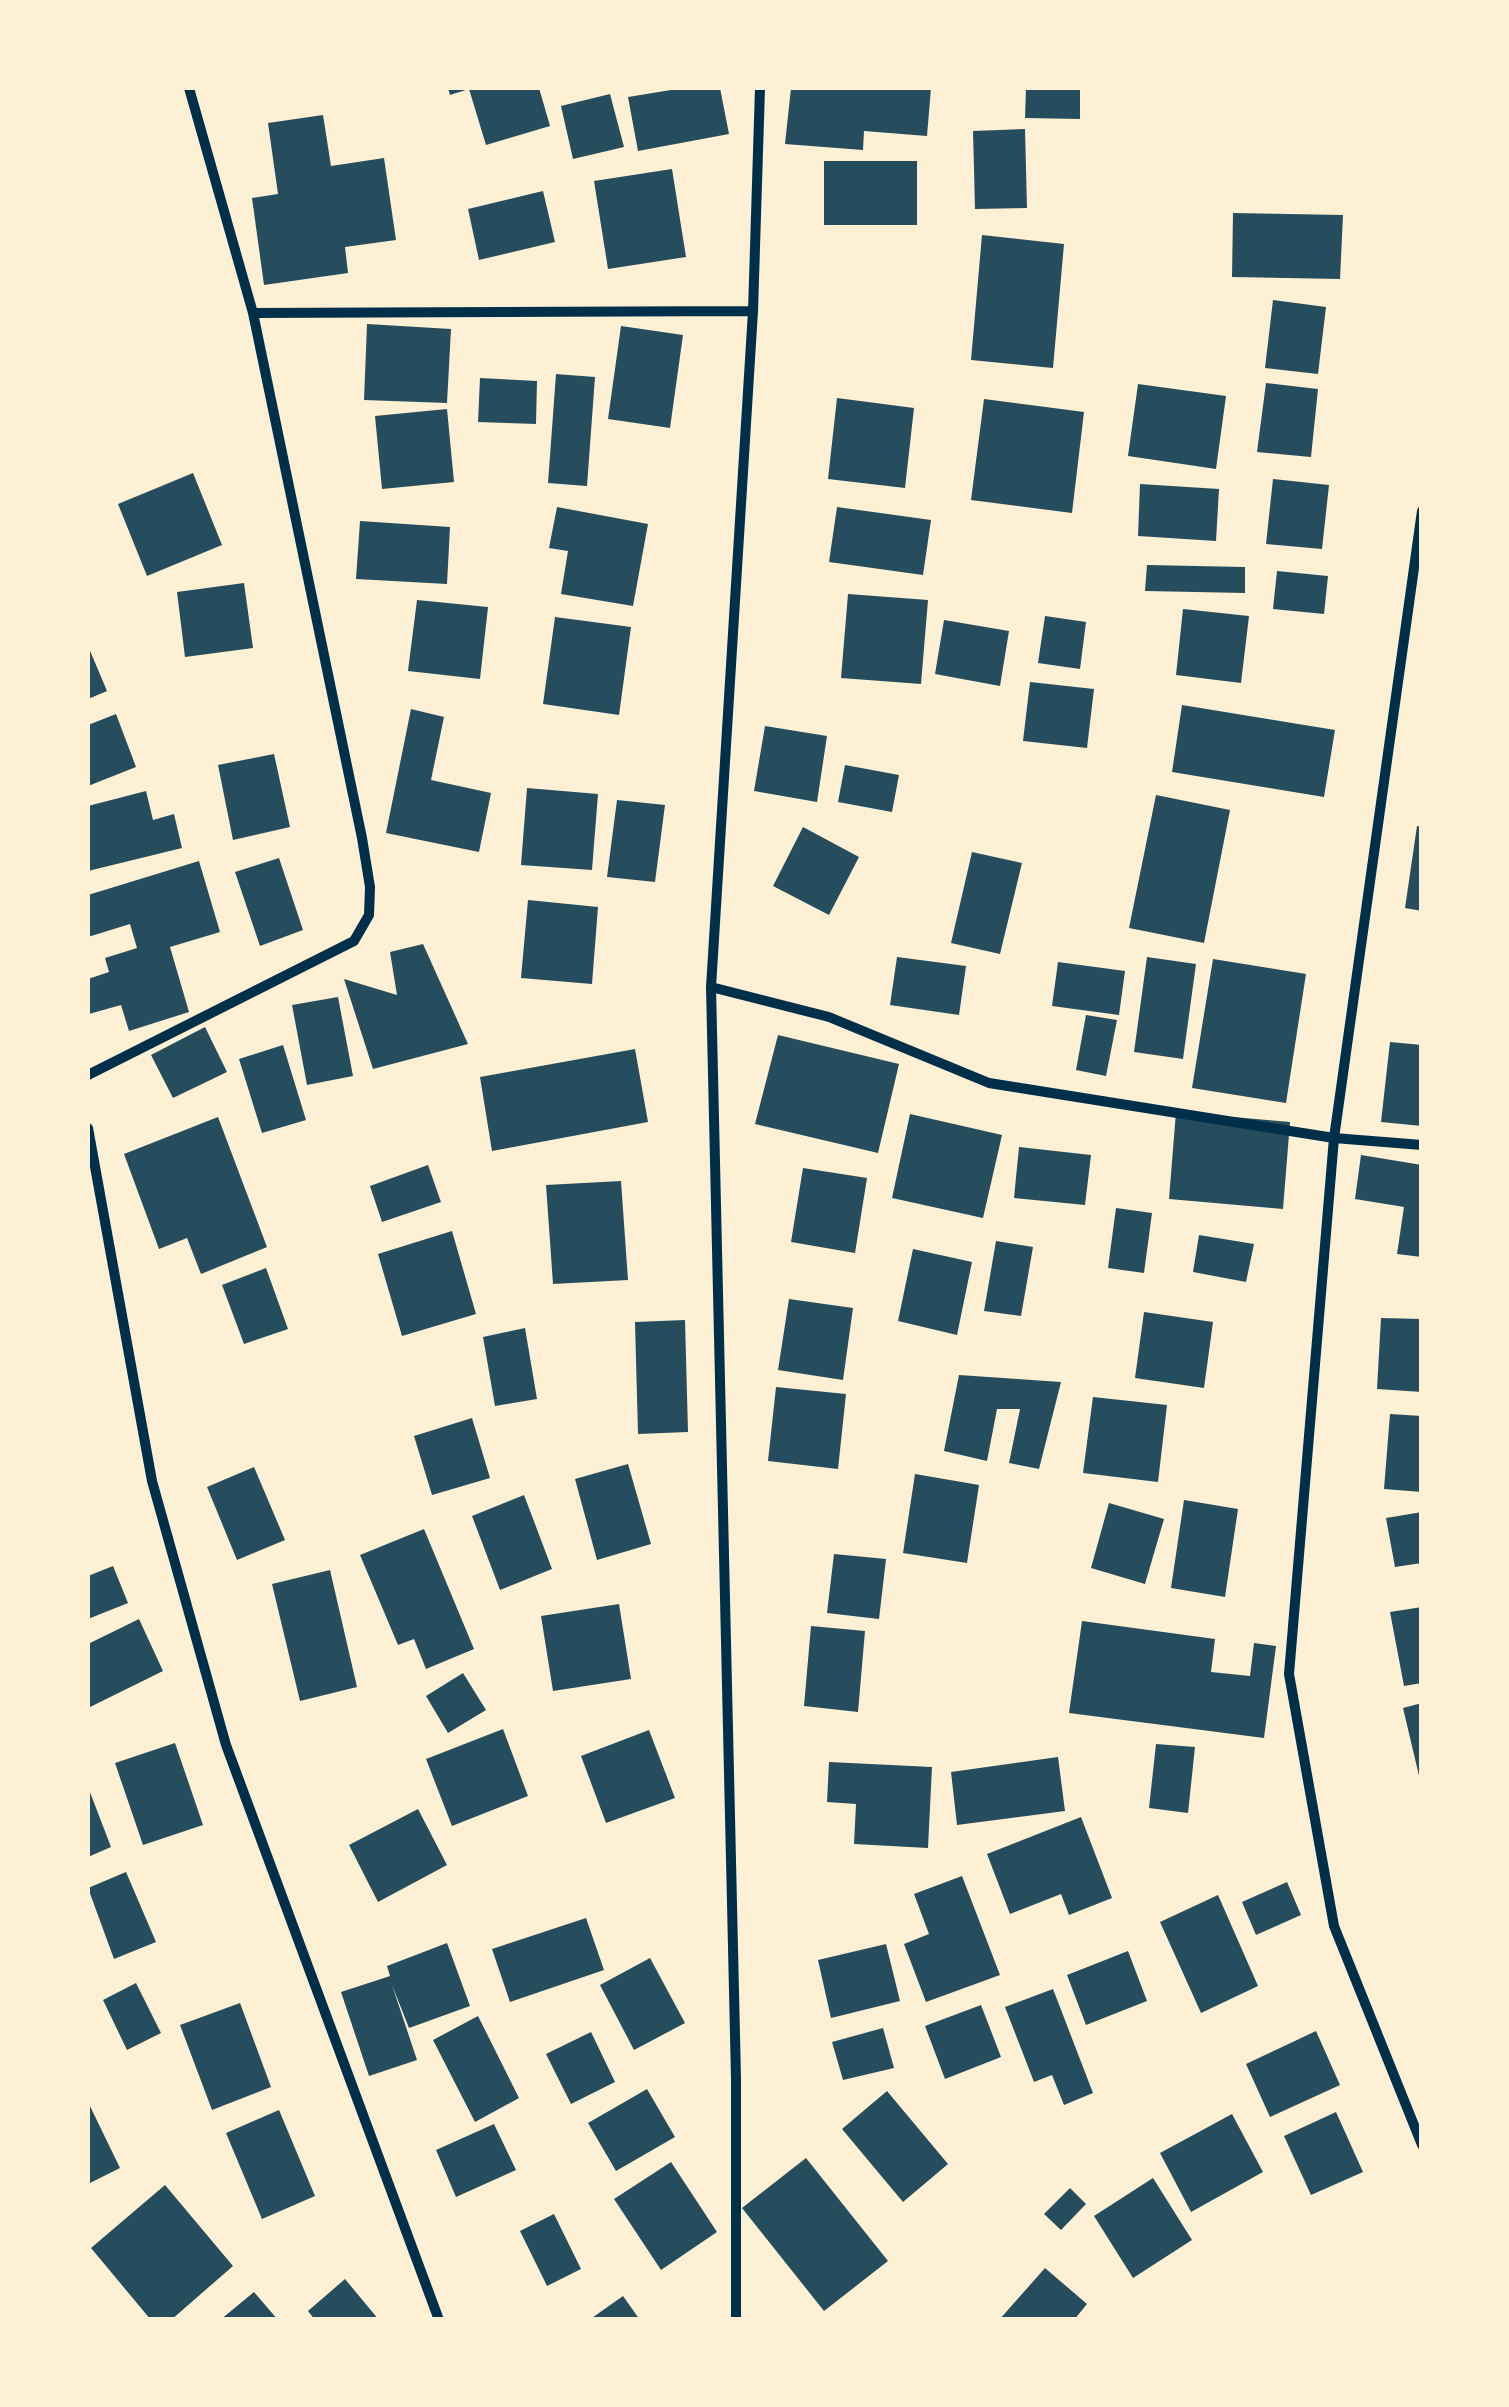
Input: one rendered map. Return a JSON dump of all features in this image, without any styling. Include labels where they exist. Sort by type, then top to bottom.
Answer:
[{"type":"street","points":[[88,1075],[354,942],[369,915],[370,887],[362,838],[253,313],[188,88]]},
{"type":"street","points":[[736,2320],[736,2078],[712,987],[753,311],[760,88]]},
{"type":"street","points":[[253,313],[753,311]]},
{"type":"street","points":[[1422,511],[1334,1138],[1289,1674],[1334,1926],[1422,2144]]},
{"type":"street","points":[[712,987],[829,1017],[989,1083],[1334,1138],[1422,1146]]},
{"type":"street","points":[[88,1128],[152,1481],[226,1745],[439,2320]]},
{"type":"building","points":[[448,88],[539,88],[550,126],[486,145],[469,89],[450,95]]},
{"type":"building","points":[[683,88],[720,88],[729,134],[638,151],[628,97]]},
{"type":"building","points":[[791,88],[931,88],[927,136],[864,131],[863,150],[785,144]]},
{"type":"building","points":[[1026,88],[1080,88],[1080,119],[1025,118]]},
{"type":"building","points":[[610,94],[624,147],[573,159],[561,106]]},
{"type":"building","points":[[323,115],[331,166],[384,158],[396,240],[345,247],[348,273],[264,285],[252,198],[278,194],[268,123]]},
{"type":"building","points":[[1025,129],[1027,208],[975,209],[973,131]]},
{"type":"building","points":[[824,161],[917,161],[917,225],[824,225]]},
{"type":"building","points":[[672,169],[686,257],[608,269],[594,181]]},
{"type":"building","points":[[543,191],[555,242],[479,260],[468,209]]},
{"type":"building","points":[[1233,213],[1343,215],[1340,279],[1232,277]]},
{"type":"building","points":[[982,235],[1064,244],[1053,368],[971,360]]},
{"type":"building","points":[[1273,300],[1326,307],[1318,374],[1265,368]]},
{"type":"building","points":[[367,324],[451,329],[447,403],[364,400]]},
{"type":"building","points":[[621,326],[683,335],[670,428],[608,419]]},
{"type":"building","points":[[556,374],[595,377],[587,486],[548,483]]},
{"type":"building","points":[[480,378],[537,381],[536,424],[478,422]]},
{"type":"building","points":[[1266,383],[1318,389],[1311,457],[1257,452]]},
{"type":"building","points":[[1138,384],[1226,396],[1216,469],[1128,456]]},
{"type":"building","points":[[837,398],[914,408],[905,488],[828,479]]},
{"type":"building","points":[[984,399],[1084,412],[1072,513],[971,500]]},
{"type":"building","points":[[447,409],[454,482],[382,489],[375,416]]},
{"type":"building","points":[[193,473],[222,545],[147,576],[118,504]]},
{"type":"building","points":[[1273,479],[1329,485],[1322,549],[1266,544]]},
{"type":"building","points":[[1140,484],[1219,489],[1216,541],[1138,536]]},
{"type":"building","points":[[557,507],[648,524],[633,606],[561,594],[568,551],[549,548]]},
{"type":"building","points":[[837,507],[931,520],[923,575],[829,562]]},
{"type":"building","points":[[360,521],[450,527],[447,584],[356,579]]},
{"type":"building","points":[[1147,565],[1245,567],[1245,593],[1145,591]]},
{"type":"building","points":[[1277,571],[1328,576],[1324,614],[1273,609]]},
{"type":"building","points":[[244,583],[253,648],[185,657],[177,592]]},
{"type":"building","points":[[848,594],[928,600],[921,684],[841,678]]},
{"type":"building","points":[[417,600],[488,607],[480,679],[408,671]]},
{"type":"building","points":[[1183,609],[1249,616],[1241,683],[1176,675]]},
{"type":"building","points":[[1045,616],[1086,622],[1080,669],[1038,663]]},
{"type":"building","points":[[555,617],[631,627],[619,715],[543,704]]},
{"type":"building","points":[[944,620],[1009,631],[1000,686],[935,674]]},
{"type":"building","points":[[88,646],[107,691],[88,699]]},
{"type":"building","points":[[1030,682],[1094,689],[1087,748],[1023,741]]},
{"type":"building","points":[[1182,705],[1335,730],[1324,797],[1172,772]]},
{"type":"building","points":[[411,709],[444,717],[431,780],[491,793],[479,852],[386,833]]},
{"type":"building","points":[[116,714],[136,767],[88,786],[88,725]]},
{"type":"building","points":[[765,726],[827,736],[817,802],[754,791]]},
{"type":"building","points":[[274,754],[290,827],[233,840],[218,765]]},
{"type":"building","points":[[845,765],[899,775],[892,812],[838,802]]},
{"type":"building","points":[[527,788],[598,794],[592,870],[521,865]]},
{"type":"building","points":[[146,791],[153,820],[174,814],[182,848],[88,871],[88,806]]},
{"type":"building","points":[[1156,795],[1230,810],[1204,943],[1129,928]]},
{"type":"building","points":[[617,800],[665,805],[655,882],[607,877]]},
{"type":"building","points":[[1417,826],[1422,827],[1422,911],[1405,908]]},
{"type":"building","points":[[803,827],[859,857],[829,915],[773,886]]},
{"type":"building","points":[[972,852],[1022,863],[1000,954],[951,943]]},
{"type":"building","points":[[279,858],[303,930],[260,946],[235,872]]},
{"type":"building","points":[[199,861],[220,932],[170,947],[189,1012],[129,1031],[121,1005],[89,1014],[88,979],[109,972],[105,958],[137,948],[130,924],[88,937],[88,895]]},
{"type":"building","points":[[528,900],[598,907],[592,984],[521,978]]},
{"type":"building","points":[[423,944],[468,1044],[373,1069],[344,979],[397,995],[390,952]]},
{"type":"building","points":[[897,957],[966,966],[959,1015],[890,1005]]},
{"type":"building","points":[[1147,957],[1196,964],[1183,1059],[1134,1052]]},
{"type":"building","points":[[1213,959],[1306,974],[1286,1103],[1192,1088]]},
{"type":"building","points":[[1058,962],[1125,971],[1119,1015],[1052,1006]]},
{"type":"building","points":[[338,997],[353,1076],[307,1085],[292,1005]]},
{"type":"building","points":[[1086,1015],[1117,1020],[1106,1076],[1076,1070]]},
{"type":"building","points":[[205,1027],[227,1072],[173,1098],[151,1055]]},
{"type":"building","points":[[778,1035],[899,1064],[878,1153],[755,1124]]},
{"type":"building","points":[[1390,1042],[1422,1045],[1422,1126],[1381,1122]]},
{"type":"building","points":[[283,1045],[306,1120],[262,1133],[239,1059]]},
{"type":"building","points":[[635,1049],[648,1122],[492,1151],[480,1077]]},
{"type":"building","points":[[1176,1112],[1290,1122],[1283,1209],[1169,1199]]},
{"type":"building","points":[[910,1114],[1002,1135],[983,1218],[892,1198]]},
{"type":"building","points":[[218,1117],[267,1247],[201,1274],[187,1238],[159,1249],[124,1154]]},
{"type":"building","points":[[1019,1147],[1091,1155],[1085,1205],[1014,1198]]},
{"type":"building","points":[[1361,1155],[1422,1165],[1422,1257],[1397,1254],[1404,1207],[1355,1199]]},
{"type":"building","points":[[428,1165],[441,1202],[382,1222],[370,1186]]},
{"type":"building","points":[[803,1168],[867,1178],[855,1253],[791,1242]]},
{"type":"building","points":[[621,1181],[628,1280],[553,1284],[546,1185]]},
{"type":"building","points":[[1116,1208],[1152,1213],[1144,1273],[1108,1268]]},
{"type":"building","points":[[452,1231],[476,1314],[402,1336],[378,1254]]},
{"type":"building","points":[[1199,1235],[1254,1244],[1246,1282],[1193,1272]]},
{"type":"building","points":[[996,1241],[1033,1247],[1021,1316],[984,1311]]},
{"type":"building","points":[[913,1249],[972,1262],[957,1335],[898,1321]]},
{"type":"building","points":[[266,1268],[288,1329],[244,1344],[222,1285]]},
{"type":"building","points":[[789,1299],[853,1308],[843,1380],[778,1370]]},
{"type":"building","points":[[1144,1312],[1213,1322],[1204,1388],[1135,1378]]},
{"type":"building","points":[[1381,1318],[1422,1319],[1422,1392],[1377,1389]]},
{"type":"building","points":[[685,1320],[688,1432],[638,1434],[635,1322]]},
{"type":"building","points":[[525,1328],[537,1399],[495,1406],[483,1337]]},
{"type":"building","points":[[959,1375],[1061,1382],[1039,1469],[1009,1463],[1020,1409],[997,1409],[987,1461],[944,1451]]},
{"type":"building","points":[[776,1387],[846,1394],[838,1469],[768,1461]]},
{"type":"building","points":[[1093,1397],[1167,1405],[1158,1482],[1083,1473]]},
{"type":"building","points":[[1390,1414],[1422,1416],[1422,1492],[1384,1489]]},
{"type":"building","points":[[472,1418],[490,1478],[432,1495],[414,1436]]},
{"type":"building","points":[[628,1464],[651,1544],[597,1560],[575,1479]]},
{"type":"building","points":[[254,1467],[285,1540],[237,1560],[207,1487]]},
{"type":"building","points":[[915,1474],[979,1485],[967,1563],[903,1553]]},
{"type":"building","points":[[524,1495],[552,1569],[500,1590],[472,1516]]},
{"type":"building","points":[[1184,1500],[1238,1509],[1225,1597],[1171,1588]]},
{"type":"building","points":[[1109,1503],[1164,1519],[1145,1584],[1091,1568]]},
{"type":"building","points":[[1422,1512],[1422,1563],[1395,1567],[1386,1518]]},
{"type":"building","points":[[424,1529],[474,1649],[426,1669],[414,1639],[398,1645],[360,1555]]},
{"type":"building","points":[[834,1554],[886,1559],[879,1619],[827,1613]]},
{"type":"building","points":[[113,1566],[128,1603],[88,1619],[88,1576]]},
{"type":"building","points":[[330,1570],[357,1687],[300,1701],[272,1584]]},
{"type":"building","points":[[619,1604],[631,1679],[553,1691],[541,1616]]},
{"type":"building","points":[[1422,1607],[1422,1683],[1404,1686],[1390,1612]]},
{"type":"building","points":[[139,1619],[163,1671],[88,1708],[88,1644]]},
{"type":"building","points":[[1082,1621],[1215,1639],[1211,1672],[1250,1676],[1254,1643],[1276,1646],[1264,1738],[1069,1713]]},
{"type":"building","points":[[811,1626],[865,1631],[858,1712],[804,1706]]},
{"type":"building","points":[[463,1673],[486,1710],[448,1733],[426,1696]]},
{"type":"building","points":[[1422,1703],[1422,1779],[1420,1780],[1403,1708]]},
{"type":"building","points":[[503,1729],[528,1796],[452,1826],[426,1759]]},
{"type":"building","points":[[649,1730],[675,1798],[606,1823],[581,1756]]},
{"type":"building","points":[[175,1743],[203,1825],[143,1845],[115,1763]]},
{"type":"building","points":[[1156,1744],[1195,1747],[1188,1813],[1149,1808]]},
{"type":"building","points":[[1058,1757],[1065,1811],[957,1825],[951,1772]]},
{"type":"building","points":[[829,1762],[932,1767],[928,1848],[854,1844],[856,1804],[827,1802]]},
{"type":"building","points":[[88,1787],[111,1847],[88,1857]]},
{"type":"building","points":[[418,1809],[447,1865],[378,1902],[349,1845]]},
{"type":"building","points":[[1081,1817],[1112,1898],[1069,1915],[1061,1894],[1010,1914],[987,1854]]},
{"type":"building","points":[[126,1872],[156,1942],[114,1959],[88,1888]]},
{"type":"building","points":[[962,1876],[1000,1975],[926,2002],[904,1944],[929,1934],[914,1894]]},
{"type":"building","points":[[1287,1882],[1301,1915],[1256,1935],[1242,1902]]},
{"type":"building","points":[[1218,1895],[1258,1986],[1201,2013],[1160,1922]]},
{"type":"building","points":[[586,1918],[604,1970],[510,2002],[492,1949]]},
{"type":"building","points":[[447,1943],[470,2006],[409,2028],[392,1985],[417,2060],[369,2076],[341,1992],[390,1976],[387,1966]]},
{"type":"building","points":[[886,1944],[900,2001],[831,2018],[818,1960]]},
{"type":"building","points":[[1128,1951],[1147,2001],[1086,2025],[1067,1975]]},
{"type":"building","points":[[650,1958],[685,2023],[634,2050],[600,1985]]},
{"type":"building","points":[[136,1983],[161,2033],[127,2050],[103,2000]]},
{"type":"building","points":[[1053,1989],[1093,2093],[1064,2105],[1052,2075],[1034,2082],[1005,2007]]},
{"type":"building","points":[[240,2003],[271,2087],[212,2110],[180,2025]]},
{"type":"building","points":[[981,2005],[1001,2057],[945,2079],[925,2026]]},
{"type":"building","points":[[478,2016],[519,2098],[475,2122],[433,2040]]},
{"type":"building","points":[[883,2028],[894,2068],[843,2080],[832,2042]]},
{"type":"building","points":[[1316,2031],[1340,2085],[1270,2117],[1246,2064]]},
{"type":"building","points":[[591,2032],[615,2082],[571,2104],[546,2054]]},
{"type":"building","points":[[647,2089],[675,2137],[616,2171],[588,2123]]},
{"type":"building","points":[[887,2091],[948,2164],[903,2202],[842,2129]]},
{"type":"building","points":[[88,2102],[120,2168],[88,2184]]},
{"type":"building","points":[[279,2110],[315,2196],[262,2219],[226,2133]]},
{"type":"building","points":[[1336,2112],[1363,2172],[1311,2195],[1284,2136]]},
{"type":"building","points":[[1232,2114],[1263,2172],[1191,2212],[1160,2153]]},
{"type":"building","points":[[494,2124],[516,2170],[456,2197],[436,2150]]},
{"type":"building","points":[[806,2158],[888,2261],[824,2311],[742,2208]]},
{"type":"building","points":[[671,2162],[717,2232],[661,2270],[614,2199]]},
{"type":"building","points":[[1153,2178],[1192,2240],[1133,2278],[1094,2216]]},
{"type":"building","points":[[165,2185],[233,2266],[171,2320],[151,2320],[91,2248]]},
{"type":"building","points":[[1070,2188],[1086,2204],[1061,2230],[1044,2214]]},
{"type":"building","points":[[554,2214],[581,2269],[547,2286],[520,2231]]},
{"type":"building","points":[[1045,2268],[1087,2304],[1074,2320],[999,2320]]},
{"type":"building","points":[[345,2279],[379,2320],[315,2320],[308,2311]]},
{"type":"building","points":[[254,2292],[278,2320],[220,2320]]},
{"type":"building","points":[[623,2296],[640,2320],[589,2320]]}]
